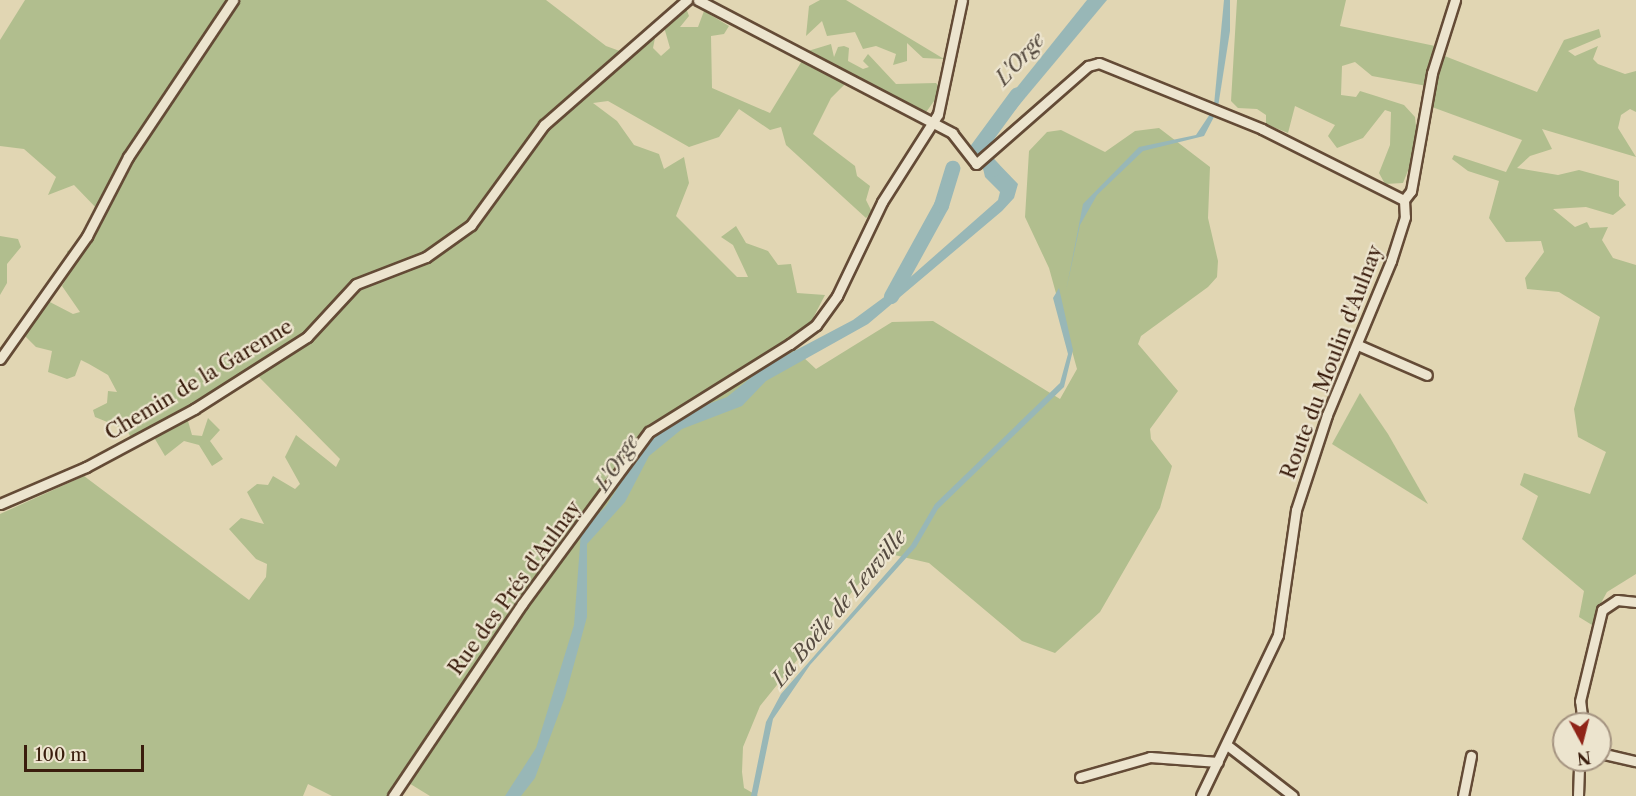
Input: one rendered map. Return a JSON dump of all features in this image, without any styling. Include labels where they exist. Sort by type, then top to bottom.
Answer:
[{"type":"street","points":[[0,358],[87,236],[128,157],[233,0]]},
{"type":"street","name":"Chemin de la Garenne","points":[[0,504],[86,467],[194,409],[307,337],[356,284],[426,257],[471,225],[544,124],[687,0]]},
{"type":"street","points":[[698,0],[959,138],[977,162],[991,154],[1088,66],[1099,63],[1210,106],[1404,200]]},
{"type":"street","points":[[933,124],[962,0]]},
{"type":"street","name":"Route du Moulin d'Aulnay","points":[[1202,796],[1278,635],[1296,510],[1327,415],[1358,345],[1402,228],[1404,200],[1411,191],[1432,73],[1455,0]]},
{"type":"street","name":"Rue des Prés d'Aulnay","points":[[393,796],[522,604],[649,432],[816,325],[837,296],[893,184],[933,124]]},
{"type":"street","points":[[1358,345],[1427,375]]},
{"type":"street","points":[[1581,712],[1580,701],[1602,610],[1617,600],[1636,603]]},
{"type":"street","points":[[1227,745],[1293,796]]},
{"type":"street","points":[[1463,796],[1471,756]]},
{"type":"street","points":[[1612,756],[1636,761]]},
{"type":"street","points":[[1080,777],[1150,757],[1218,762]]},
{"type":"street","points":[[1578,796],[1579,772]]},
{"type":"green space","points":[[25,0],[546,0],[606,46],[628,54],[656,33],[653,48],[661,56],[670,48],[664,27],[686,8],[689,16],[680,27],[698,27],[704,11],[729,26],[724,34],[711,36],[712,88],[770,113],[808,51],[831,44],[834,57],[838,47],[844,46],[849,48],[848,61],[863,69],[869,67],[863,61],[868,54],[896,84],[936,83],[942,90],[924,115],[846,83],[831,98],[813,134],[855,166],[857,176],[870,186],[866,200],[872,212],[866,218],[786,145],[781,127],[770,130],[739,109],[719,137],[689,147],[608,101],[593,103],[617,121],[634,145],[659,154],[664,169],[684,157],[689,183],[676,216],[737,277],[748,277],[733,245],[721,237],[736,226],[746,243],[768,251],[778,265],[791,264],[797,293],[825,295],[810,324],[789,344],[816,369],[892,322],[933,321],[1060,399],[1077,369],[1049,268],[1025,217],[1029,151],[1047,132],[1061,130],[1105,152],[1135,131],[1159,128],[1210,167],[1208,218],[1218,261],[1217,277],[1208,287],[1141,336],[1138,344],[1178,391],[1150,429],[1151,439],[1172,466],[1160,508],[1100,612],[1055,653],[1022,641],[929,563],[890,554],[877,561],[760,706],[743,747],[742,772],[744,788],[758,796],[430,796],[399,777],[390,796],[332,796],[308,784],[303,796],[0,796],[0,514],[84,476],[249,600],[266,577],[267,564],[256,559],[229,529],[241,518],[264,524],[247,492],[257,484],[268,485],[273,476],[295,489],[300,484],[285,457],[296,435],[336,467],[340,459],[259,377],[230,383],[188,421],[192,435],[202,436],[208,418],[220,430],[210,441],[223,459],[212,466],[199,445],[184,441],[165,456],[152,434],[133,442],[127,430],[95,417],[93,410],[107,403],[108,391],[117,392],[108,375],[89,364],[81,360],[75,376],[67,379],[48,372],[52,351],[36,347],[22,333],[46,300],[73,314],[80,312],[62,286],[72,269],[67,251],[79,247],[102,214],[74,185],[48,195],[56,177],[24,149],[0,146],[0,40]]},
{"type":"green space","points":[[820,0],[846,0],[944,59],[923,58],[907,43],[907,61],[893,65],[896,54],[876,46],[863,49],[855,32],[827,36],[822,21],[806,36],[809,6]]},
{"type":"green space","points":[[1237,0],[1346,0],[1340,26],[1435,46],[1427,86],[1372,76],[1355,62],[1342,66],[1341,95],[1356,97],[1360,91],[1404,105],[1415,117],[1418,146],[1403,183],[1385,184],[1379,173],[1390,145],[1391,112],[1385,110],[1363,138],[1337,148],[1328,136],[1335,125],[1295,106],[1288,133],[1266,124],[1266,115],[1257,109],[1238,108],[1231,101]]},
{"type":"green space","points":[[1599,29],[1601,37],[1568,51],[1575,56],[1598,46],[1593,59],[1598,64],[1625,74],[1636,71],[1636,112],[1630,109],[1621,115],[1618,128],[1636,157],[1542,129],[1552,149],[1530,156],[1517,168],[1558,175],[1579,170],[1619,181],[1619,196],[1626,205],[1613,215],[1586,207],[1553,209],[1575,227],[1587,222],[1590,228],[1608,227],[1602,240],[1613,258],[1636,265],[1636,574],[1607,592],[1601,603],[1605,613],[1592,625],[1579,617],[1584,591],[1522,539],[1538,496],[1520,485],[1524,473],[1590,494],[1606,452],[1578,437],[1574,409],[1600,317],[1559,292],[1527,289],[1525,278],[1544,252],[1541,241],[1506,242],[1489,218],[1499,181],[1468,171],[1452,159],[1454,155],[1506,172],[1522,140],[1432,107],[1442,55],[1537,92],[1564,40]]},
{"type":"green space","points":[[0,236],[18,239],[21,247],[7,264],[7,283],[0,295]]},
{"type":"green space","points":[[1360,393],[1388,434],[1428,504],[1332,444]]},
{"type":"water","points":[[1087,0],[1107,0],[1010,116],[1002,106]]},
{"type":"water","points":[[1224,0],[1230,0],[1230,31],[1218,107],[1214,105]]},
{"type":"water","points":[[1212,111],[1216,113],[1204,136],[1143,151],[1097,195],[1080,225],[1066,291],[1083,204],[1139,147],[1196,135]]},
{"type":"water","points":[[991,156],[1018,184],[1014,198],[1002,211],[868,324],[766,381],[742,406],[682,429],[649,456],[625,502],[587,544],[587,617],[565,697],[535,778],[521,796],[505,796],[536,748],[574,625],[581,532],[606,506],[651,436],[679,415],[727,397],[764,367],[853,320],[906,281],[998,200],[1000,192],[985,177],[982,164]]},
{"type":"water","points":[[1059,288],[1073,350],[1064,387],[938,509],[916,547],[810,665],[773,719],[757,796],[751,796],[766,722],[781,694],[911,545],[935,504],[1060,383],[1068,354],[1053,298]]},
{"type":"waterway","name":"L'Orge","points":[[993,169],[976,150],[1017,94]]},
{"type":"waterway","name":"L'Orge","points":[[891,296],[941,205],[952,168]]},
{"type":"water label","name":"La Boële de Leuville","points":[[839,608]]}]
